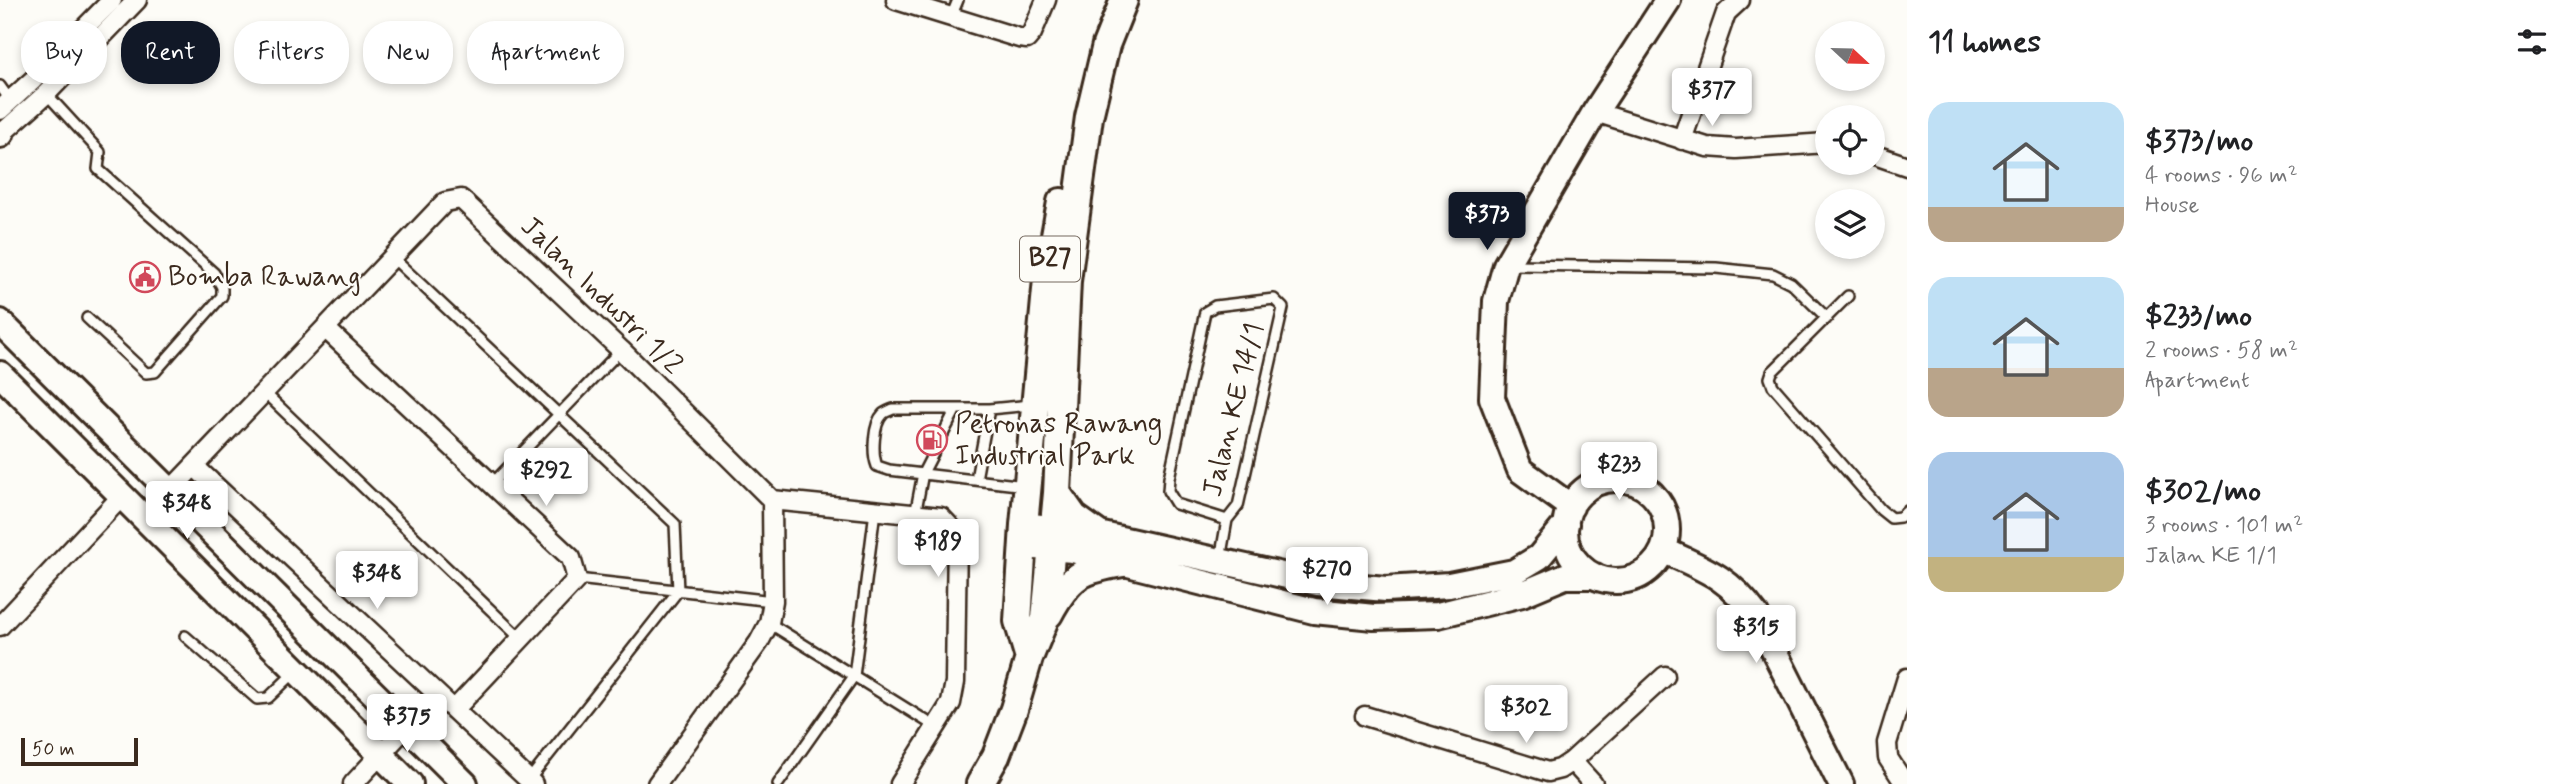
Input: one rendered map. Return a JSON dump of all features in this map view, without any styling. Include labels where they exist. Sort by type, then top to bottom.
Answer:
[{"type":"main road","name":"B27","points":[[1029,658],[1018,621],[1027,486],[1049,265],[1077,116],[1094,44],[1110,0]]},
{"type":"main road","name":"B27","points":[[980,784],[996,756],[1045,619],[1057,493],[1067,281],[1089,117],[1106,45],[1124,0]]},
{"type":"main road","points":[[1057,493],[1074,517],[1098,534]]},
{"type":"main road","points":[[1045,619],[1063,589],[1078,576],[1094,568],[1123,563]]},
{"type":"street","points":[[91,21],[112,0]]},
{"type":"street","points":[[0,135],[46,93],[137,0]]},
{"type":"street","points":[[897,0],[1027,39],[1046,0]]},
{"type":"street","points":[[1568,516],[1520,470],[1492,398],[1496,301],[1506,265],[1595,112],[1668,0]]},
{"type":"street","points":[[1682,140],[1726,13],[1740,0]]},
{"type":"street","points":[[3,99],[27,84]]},
{"type":"street","points":[[1595,112],[1707,146],[1735,149],[1815,144]]},
{"type":"street","points":[[1885,158],[1907,166]]},
{"type":"street","name":"Jalan Industri 1/2","points":[[169,492],[445,202],[461,199],[621,350],[772,500]]},
{"type":"street","points":[[0,322],[465,784]]},
{"type":"street","points":[[325,328],[572,558],[577,579],[454,710]]},
{"type":"street","points":[[0,374],[410,784]]},
{"type":"street","points":[[194,466],[531,782]]},
{"type":"street","points":[[1024,535],[1054,538],[1098,534],[1318,583],[1386,589],[1449,585],[1514,572],[1539,557],[1581,493],[1595,483],[1612,479],[1629,480],[1645,487],[1657,499],[1665,515],[1667,532],[1663,550],[1655,563],[1642,574],[1619,580],[1595,576],[1565,576],[1522,594],[1438,615],[1374,617],[1314,611],[1073,550],[1054,538]]},
{"type":"street","points":[[0,626],[122,496]]},
{"type":"street","points":[[657,784],[759,642],[769,623],[773,601],[772,500],[941,517],[957,534],[955,682],[951,703],[900,784]]},
{"type":"street","points":[[1568,516],[1566,540],[1572,555],[1582,568],[1595,576]]},
{"type":"street","points":[[1663,550],[1719,576],[1740,594],[1756,615],[1841,784]]},
{"type":"street","points":[[1365,716],[1548,772],[1560,769],[1572,761],[1665,676]]},
{"type":"street","points":[[1905,784],[1888,758],[1887,743],[1907,678]]},
{"type":"street","points":[[353,784],[406,727]]},
{"type":"street","points":[[1572,761],[1593,784]]},
{"type":"lane","points":[[951,17],[957,0]]},
{"type":"lane","points":[[37,84],[100,152],[98,169],[214,273],[222,287],[222,296],[155,372],[146,373],[87,318]]},
{"type":"lane","points":[[392,257],[675,524],[677,591],[531,782]]},
{"type":"lane","points":[[1506,265],[1716,268],[1773,274],[1791,283],[1827,318]]},
{"type":"lane","points":[[1848,296],[1772,372],[1770,378],[1773,386],[1881,510],[1891,518],[1900,517],[1907,511]]},
{"type":"lane","name":"Jalan KE 14/1","points":[[1219,561],[1227,520],[1237,506],[1283,308],[1274,299],[1215,306],[1205,312],[1169,478],[1168,491],[1176,504],[1227,520]]},
{"type":"lane","points":[[492,484],[621,350]]},
{"type":"lane","points":[[264,392],[521,639]]},
{"type":"lane","points":[[1027,486],[889,470],[877,466],[874,458],[878,422],[883,413],[893,409],[989,409],[1036,405]]},
{"type":"lane","points":[[915,514],[923,473],[956,409]]},
{"type":"lane","points":[[976,479],[989,409]]},
{"type":"lane","points":[[778,784],[854,676],[875,511]]},
{"type":"lane","points":[[577,579],[773,601]]},
{"type":"lane","points":[[769,623],[936,727]]},
{"type":"lane","points":[[185,636],[257,699],[268,698],[296,671]]},
{"type":"place","name":"Bomba Rawang","points":[[145,277]]},
{"type":"place","name":"Petronas Rawang Industrial Park","points":[[932,440]]}]
